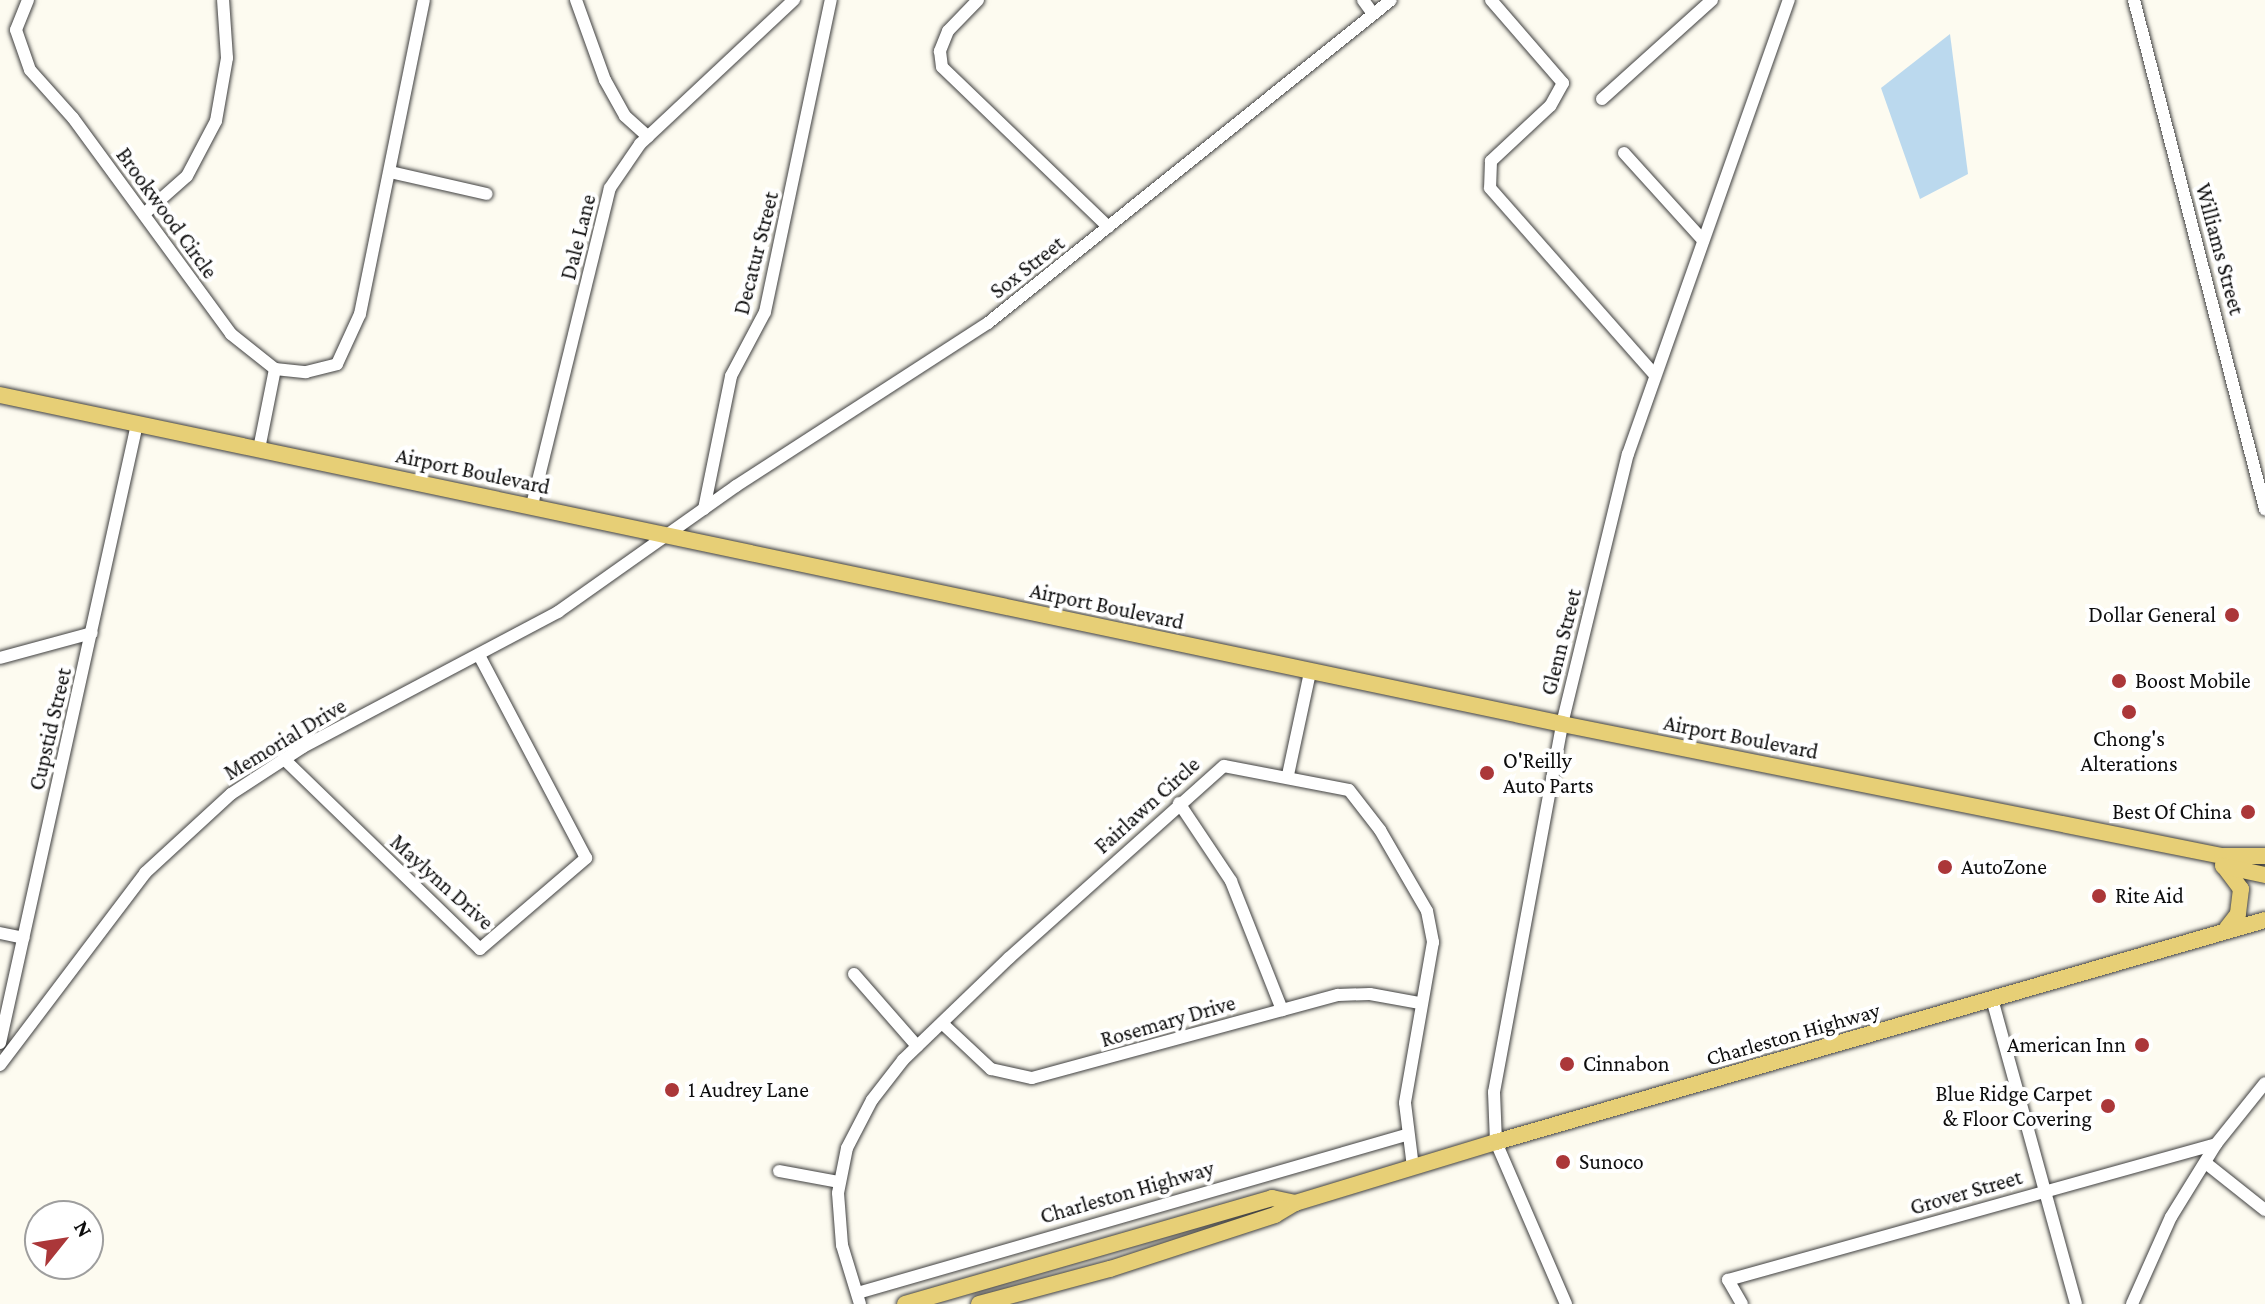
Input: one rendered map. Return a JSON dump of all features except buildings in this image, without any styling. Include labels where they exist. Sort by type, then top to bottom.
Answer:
[{"type":"main road","name":"Airport Boulevard","points":[[0,395],[1562,724],[2205,853],[2265,856]]},
{"type":"main road","name":"Airport Boulevard","points":[[2205,853],[2223,865],[2265,875]]},
{"type":"main road","points":[[2223,865],[2241,889],[2238,914],[2227,928]]},
{"type":"main road","name":"Charleston Highway","points":[[979,1304],[1110,1269],[1275,1215],[1295,1203],[1413,1167],[1992,999],[2262,916]]},
{"type":"main road","name":"Charleston Highway","points":[[905,1304],[1272,1198],[1295,1203]]},
{"type":"street","name":"Brookwood Circle","points":[[28,0],[16,19],[24,60],[144,214],[224,326],[275,369]]},
{"type":"street","points":[[144,214],[187,176],[216,121],[227,58],[223,0]]},
{"type":"street","points":[[259,449],[275,369],[318,372],[344,356],[369,284],[424,0]]},
{"type":"street","points":[[576,0],[605,80],[625,116],[648,137]]},
{"type":"street","name":"Dale Lane","points":[[532,505],[602,208],[621,169],[648,137],[794,0]]},
{"type":"street","name":"Decatur Street","points":[[704,509],[731,376],[765,312],[831,0]]},
{"type":"street","points":[[978,0],[943,41],[941,59],[948,76],[1108,227]]},
{"type":"street","points":[[1363,0],[1373,14]]},
{"type":"street","name":"Sox Street","points":[[665,534],[988,323],[1391,0]]},
{"type":"street","points":[[1491,0],[1563,83],[1550,106],[1491,161],[1487,179],[1495,197],[1654,374]]},
{"type":"street","points":[[1602,99],[1712,0]]},
{"type":"street","name":"Glenn Street","points":[[1566,1304],[1496,1142],[1494,1092],[1562,724],[1628,454],[1789,0]]},
{"type":"street","name":"Williams Street","points":[[2134,0],[2265,509]]},
{"type":"street","points":[[1624,153],[1703,240]]},
{"type":"street","points":[[390,172],[487,194]]},
{"type":"street","name":"Cupstid Street","points":[[0,1043],[137,424]]},
{"type":"street","name":"Memorial Drive","points":[[0,1064],[145,873],[231,794],[284,759],[597,588],[665,534]]},
{"type":"street","points":[[0,658],[92,633]]},
{"type":"street","name":"Maylynn Drive","points":[[284,759],[480,949],[586,858],[479,655]]},
{"type":"street","points":[[1288,775],[1310,672]]},
{"type":"street","name":"Fairlawn Circle","points":[[860,1298],[842,1245],[839,1182],[861,1118],[917,1046],[1179,803],[1224,766],[1339,786],[1357,797],[1402,866],[1432,931],[1406,1082],[1406,1135],[1413,1167]]},
{"type":"street","points":[[1179,803],[1231,881],[1282,1010]]},
{"type":"street","points":[[0,933],[23,938]]},
{"type":"street","points":[[854,974],[917,1046]]},
{"type":"street","name":"Rosemary Drive","points":[[943,1024],[991,1069],[1032,1078],[1349,994],[1420,1003]]},
{"type":"street","points":[[1992,999],[2076,1304]]},
{"type":"street","points":[[2132,1304],[2171,1217],[2207,1164],[2216,1144],[2265,1083]]},
{"type":"street","name":"Charleston Highway","points":[[860,1298],[1406,1135]]},
{"type":"street","name":"Grover Street","points":[[1742,1304],[1728,1280],[2216,1144]]},
{"type":"street","points":[[2207,1164],[2265,1210]]},
{"type":"street","points":[[779,1171],[839,1182]]},
{"type":"water","points":[[1950,34],[1968,174],[1920,199],[1881,88]]},
{"type":"place","name":"Dollar General","points":[[2232,615]]},
{"type":"place","name":"Boost Mobile","points":[[2119,681]]},
{"type":"place","name":"Chong's Alterations","points":[[2129,712]]},
{"type":"place","name":"O'Reilly Auto Parts","points":[[1487,773]]},
{"type":"place","name":"Best Of China","points":[[2248,812]]},
{"type":"place","name":"AutoZone","points":[[1945,867]]},
{"type":"place","name":"Rite Aid","points":[[2099,896]]},
{"type":"place","name":"American Inn","points":[[2142,1045]]},
{"type":"place","name":"Cinnabon","points":[[1567,1064]]},
{"type":"place","name":"1 Audrey Lane","points":[[672,1090]]},
{"type":"place","name":"Blue Ridge Carpet & Floor Covering","points":[[2108,1106]]},
{"type":"place","name":"Sunoco","points":[[1563,1162]]}]
